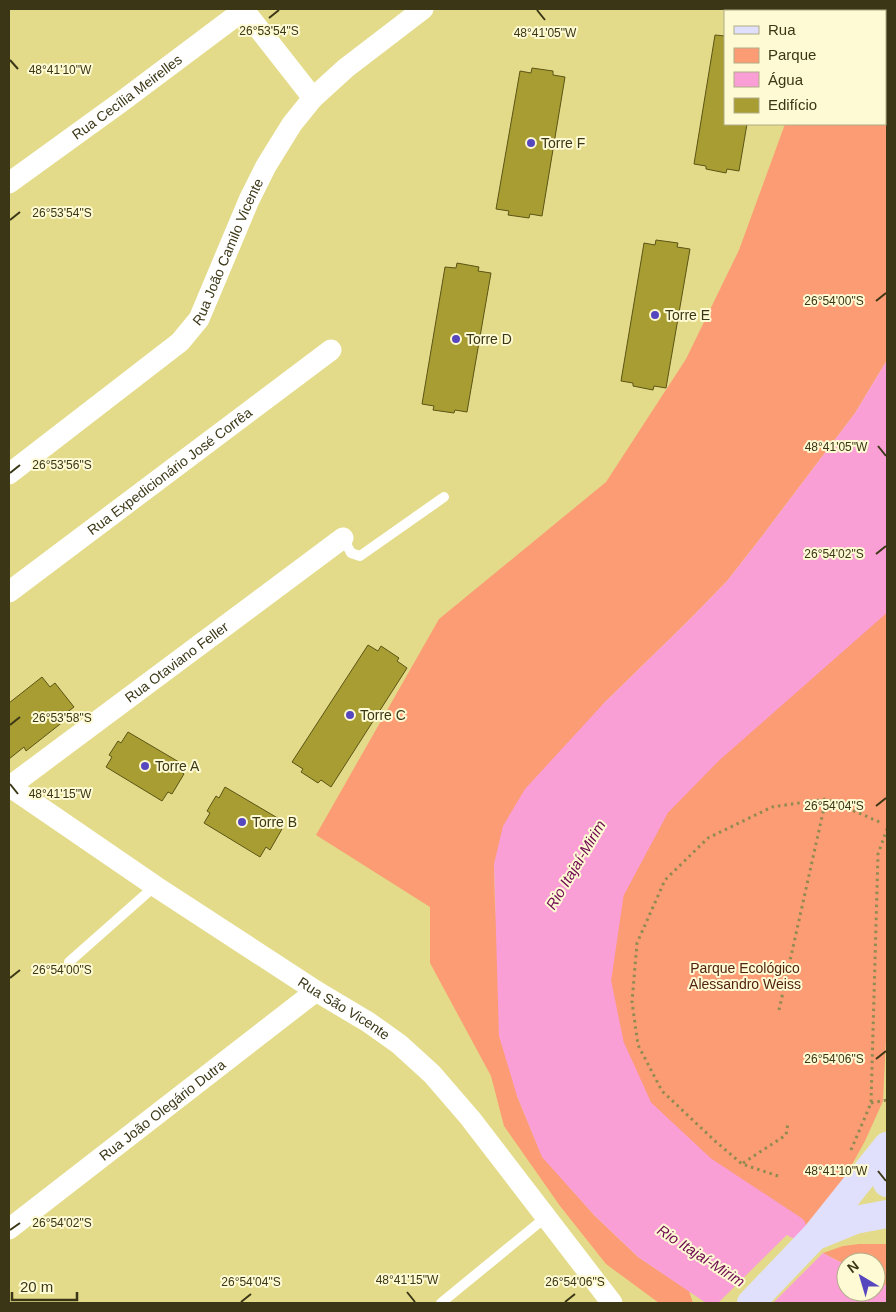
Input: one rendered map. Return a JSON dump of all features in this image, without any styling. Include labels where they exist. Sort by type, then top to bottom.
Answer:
[{"type":"main road","points":[[887,1146],[884,1162],[887,1183]]},
{"type":"main road","points":[[751,1303],[812,1239],[887,1146]]},
{"type":"main road","points":[[812,1239],[855,1220],[887,1214]]},
{"type":"street","points":[[245,9],[313,98]]},
{"type":"street","name":"Rua Cecília Meirelles","points":[[9,183],[245,9]]},
{"type":"street","name":"Rua João Camilo Vicente","points":[[9,474],[180,342],[200,319],[249,200],[266,166],[292,124],[313,98],[346,68],[423,9]]},
{"type":"street","name":"Rua Expedicionário José Corrêa","points":[[9,592],[331,350]]},
{"type":"street","name":"Rua Otaviano Feller","points":[[9,786],[343,538]]},
{"type":"street","name":"Rua São Vicente","points":[[9,786],[155,886],[316,992],[368,1022],[399,1044],[432,1074],[470,1118],[612,1303]]},
{"type":"street","name":"Rua João Olegário Dutra","points":[[9,1229],[316,992]]},
{"type":"lane","points":[[343,538],[351,553],[360,556],[444,496]]},
{"type":"lane","points":[[69,962],[155,886]]},
{"type":"lane","points":[[442,1303],[546,1217]]},
{"type":"path","points":[[778,1176],[742,1164],[662,1092],[638,1045],[632,1002],[636,943],[665,880],[708,838],[772,807],[826,799],[882,823]]},
{"type":"path","points":[[779,1010],[826,799]]},
{"type":"path","points":[[851,1151],[871,1103],[878,854],[887,829]]},
{"type":"path","points":[[871,1103],[887,1100]]},
{"type":"path","points":[[742,1164],[786,1135],[788,1123]]},
{"type":"green space","points":[[887,9],[887,360],[855,413],[727,581],[604,703],[494,864],[495,906],[517,1096],[542,1156],[594,1215],[638,1257],[689,1291],[693,1303],[659,1303],[606,1264],[560,1206],[504,1126],[491,1076],[430,963],[430,907],[316,835],[439,619],[606,482],[686,359],[739,250],[785,125],[886,125],[886,10],[818,10]]},
{"type":"green space","name":"Parque Ecológico Alessandro Weiss","points":[[887,598],[887,1018],[883,1101],[865,1141],[837,1192],[800,1233],[795,1227],[704,1167],[642,1109],[613,1045],[600,981],[613,892],[659,806],[712,752]]},
{"type":"green space","points":[[887,1244],[887,1286],[886,1252],[836,1252],[836,1260],[823,1253],[843,1246]]},
{"type":"water","name":"Rio Itajaí-Mirim","points":[[887,360],[887,598],[712,752],[659,806],[613,892],[600,981],[613,1045],[642,1109],[704,1167],[795,1227],[823,1253],[836,1260],[836,1302],[886,1302],[886,1285],[887,1303],[706,1303],[638,1257],[594,1215],[542,1157],[517,1096],[499,1036],[494,864],[503,826],[525,789],[604,703],[727,581],[855,413]]},
{"type":"pier","points":[[795,1227],[823,1253],[773,1303],[718,1303]]},
{"type":"building","points":[[715,35],[724,36],[724,125],[747,125],[739,171],[727,169],[726,173],[706,169],[706,166],[694,164]]},
{"type":"building","name":"Torre F","points":[[532,68],[553,71],[553,75],[565,77],[542,216],[530,214],[529,218],[508,215],[509,211],[496,209],[520,71],[531,73]]},
{"type":"building","name":"Torre E","points":[[656,240],[678,243],[677,247],[690,249],[666,388],[654,386],[653,390],[633,386],[633,383],[621,381],[644,243],[655,245]]},
{"type":"building","name":"Torre D","points":[[457,263],[479,267],[478,271],[491,273],[467,412],[455,410],[454,413],[433,410],[434,406],[422,404],[445,267],[456,268]]},
{"type":"building","name":"Torre C","points":[[368,645],[378,651],[381,646],[399,658],[397,661],[407,668],[331,787],[321,780],[318,783],[301,772],[303,769],[292,762]]},
{"type":"building","points":[[42,677],[50,687],[55,683],[74,707],[61,717],[64,721],[26,751],[24,747],[9,759],[9,703]]},
{"type":"building","name":"Torre A","points":[[128,732],[184,765],[180,771],[184,774],[172,794],[168,792],[162,801],[106,767],[112,757],[109,755],[118,741],[121,743]]},
{"type":"building","name":"Torre B","points":[[225,787],[281,820],[277,827],[282,829],[270,850],[266,847],[260,857],[204,823],[210,813],[207,811],[216,796],[219,798]]},
{"type":"waterway","points":[[795,1227],[704,1167],[642,1109],[613,1045],[600,981],[613,892],[659,806],[712,752],[887,598]]},
{"type":"place","name":"Torre F","points":[[531,143]]},
{"type":"place","name":"Torre E","points":[[655,315]]},
{"type":"place","name":"Torre D","points":[[456,339]]},
{"type":"place","name":"Torre C","points":[[350,715]]},
{"type":"place","name":"Torre A","points":[[145,766]]},
{"type":"place","name":"Torre B","points":[[242,822]]}]
